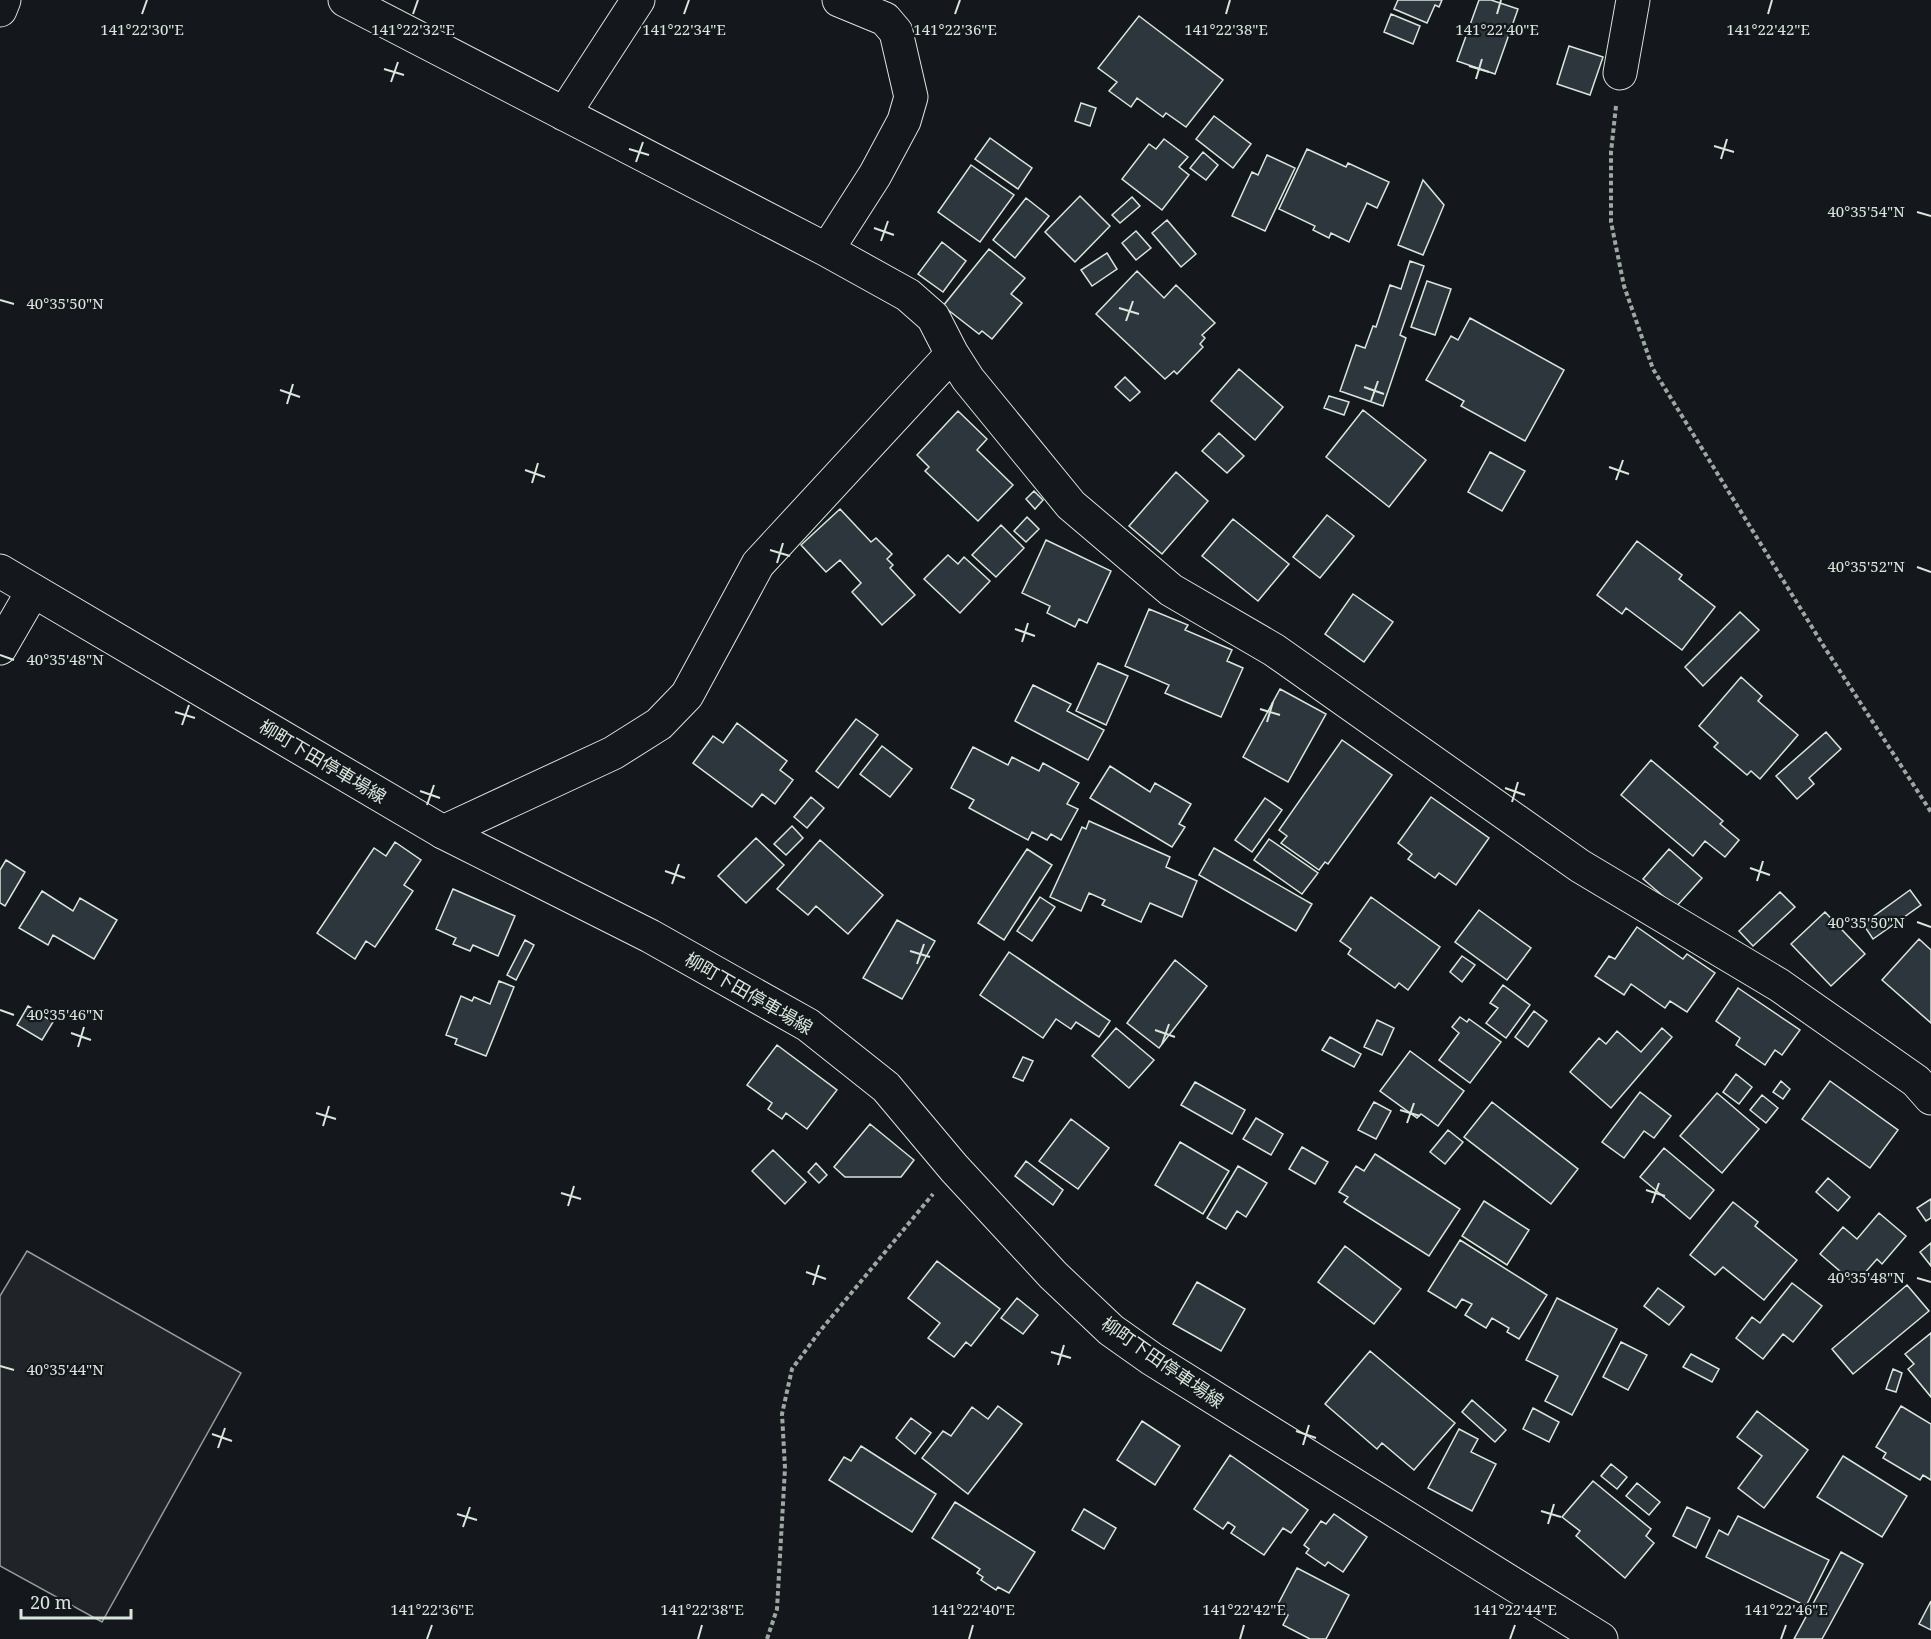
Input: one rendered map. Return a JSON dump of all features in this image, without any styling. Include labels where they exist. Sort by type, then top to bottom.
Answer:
[{"type":"street","points":[[0,10],[4,0]]},
{"type":"street","points":[[345,0],[827,250],[908,295],[933,317],[968,380],[1071,505],[1171,590],[1274,650],[1580,866],[1779,985],[1916,1081],[1931,1098]]},
{"type":"street","points":[[564,114],[638,0]]},
{"type":"street","points":[[827,250],[875,175],[904,121],[910,97],[896,32],[885,19],[839,0]]},
{"type":"street","points":[[1620,73],[1633,0]]},
{"type":"street","points":[[443,832],[613,753],[659,724],[687,695],[758,564],[952,354]]},
{"type":"street","name":"柳町下田停車場線","points":[[0,571],[443,832],[650,936],[808,1025],[886,1087],[954,1168],[1053,1275],[1111,1330],[1173,1372],[1601,1639]]},
{"type":"street","points":[[0,648],[33,591]]},
{"type":"path","points":[[1620,73],[1611,152],[1611,222],[1624,286],[1653,369],[1823,645],[1931,812]]},
{"type":"path","points":[[767,1639],[777,1609],[785,1468],[782,1413],[792,1369],[820,1331],[954,1168]]},
{"type":"shaded area","points":[[27,1251],[241,1373],[102,1622],[0,1566],[0,1296]]},
{"type":"building","points":[[1398,0],[1442,0],[1439,7],[1435,5],[1427,23],[1394,9]]},
{"type":"building","points":[[1479,0],[1491,0],[1518,9],[1495,74],[1457,61]]},
{"type":"building","points":[[1391,14],[1420,26],[1413,44],[1384,32]]},
{"type":"building","points":[[1139,16],[1223,80],[1186,127],[1166,113],[1163,117],[1137,98],[1131,107],[1109,91],[1117,82],[1098,68]]},
{"type":"building","points":[[1569,46],[1603,57],[1590,95],[1557,84]]},
{"type":"building","points":[[1081,103],[1096,108],[1090,126],[1075,121]]},
{"type":"building","points":[[1214,116],[1251,144],[1233,168],[1196,139]]},
{"type":"building","points":[[990,138],[1032,168],[1018,189],[975,159]]},
{"type":"building","points":[[1164,139],[1188,157],[1179,167],[1189,175],[1162,210],[1122,179],[1149,144],[1156,149]]},
{"type":"building","points":[[1307,149],[1346,167],[1348,163],[1389,182],[1377,208],[1367,203],[1349,242],[1331,233],[1329,238],[1313,230],[1315,226],[1279,209]]},
{"type":"building","points":[[1203,152],[1218,165],[1206,180],[1190,168]]},
{"type":"building","points":[[1267,155],[1295,168],[1265,231],[1232,216],[1252,172],[1258,175]]},
{"type":"building","points":[[971,165],[1014,195],[980,242],[938,212]]},
{"type":"building","points":[[1423,180],[1444,205],[1423,255],[1398,245]]},
{"type":"building","points":[[1080,196],[1110,226],[1075,262],[1045,232]]},
{"type":"building","points":[[1132,197],[1140,206],[1120,223],[1112,215]]},
{"type":"building","points":[[1026,198],[1049,216],[1015,258],[993,240]]},
{"type":"building","points":[[1167,220],[1196,254],[1181,267],[1152,233]]},
{"type":"building","points":[[1136,231],[1151,248],[1136,260],[1122,243]]},
{"type":"building","points":[[942,242],[966,261],[943,292],[918,274]]},
{"type":"building","points":[[989,249],[1025,278],[1011,294],[1022,303],[992,339],[982,331],[979,334],[943,306]]},
{"type":"building","points":[[1107,253],[1117,269],[1092,286],[1081,270]]},
{"type":"building","points":[[1410,261],[1424,266],[1400,335],[1406,338],[1383,406],[1340,391],[1356,345],[1365,348],[1373,326],[1376,327],[1390,285],[1401,289]]},
{"type":"building","points":[[1137,271],[1164,298],[1176,285],[1215,323],[1202,335],[1205,338],[1200,344],[1203,347],[1177,374],[1174,371],[1165,379],[1096,314]]},
{"type":"building","points":[[1427,281],[1451,289],[1435,335],[1411,327]]},
{"type":"building","points":[[1470,318],[1564,370],[1525,441],[1461,406],[1464,401],[1426,380],[1451,336],[1458,340]]},
{"type":"building","points":[[1239,369],[1283,407],[1255,440],[1211,401]]},
{"type":"building","points":[[1125,377],[1140,392],[1130,401],[1115,387]]},
{"type":"building","points":[[1329,396],[1349,402],[1344,415],[1324,408]]},
{"type":"building","points":[[1363,410],[1426,460],[1389,507],[1326,457]]},
{"type":"building","points":[[958,411],[987,439],[977,450],[1013,485],[978,521],[925,471],[929,467],[917,455]]},
{"type":"building","points":[[1219,433],[1244,456],[1227,473],[1202,451]]},
{"type":"building","points":[[1490,452],[1525,471],[1502,511],[1468,492]]},
{"type":"building","points":[[1176,472],[1208,501],[1162,554],[1129,526]]},
{"type":"building","points":[[1034,491],[1043,500],[1035,509],[1026,499]]},
{"type":"building","points":[[840,509],[871,542],[876,538],[892,554],[887,559],[893,565],[890,568],[915,595],[882,625],[852,592],[861,583],[840,560],[826,572],[801,545]]},
{"type":"building","points":[[1327,515],[1354,536],[1320,578],[1293,557]]},
{"type":"building","points":[[1027,517],[1039,529],[1026,542],[1014,531]]},
{"type":"building","points":[[1233,519],[1289,564],[1258,601],[1202,556]]},
{"type":"building","points":[[1001,525],[1024,548],[996,577],[972,555]]},
{"type":"building","points":[[1046,540],[1111,571],[1087,623],[1079,619],[1075,627],[1047,613],[1050,606],[1022,593]]},
{"type":"building","points":[[1637,541],[1682,575],[1679,579],[1715,607],[1682,650],[1626,608],[1622,614],[1597,595]]},
{"type":"building","points":[[948,555],[958,564],[964,557],[990,581],[960,613],[924,579]]},
{"type":"building","points":[[1353,594],[1393,622],[1364,662],[1325,634]]},
{"type":"building","points":[[1149,609],[1188,625],[1185,630],[1232,650],[1227,661],[1243,668],[1221,717],[1165,693],[1169,685],[1125,666]]},
{"type":"building","points":[[1740,612],[1759,630],[1703,686],[1685,667]]},
{"type":"building","points":[[1098,663],[1128,676],[1106,725],[1076,711]]},
{"type":"building","points":[[1741,677],[1762,696],[1758,701],[1798,735],[1760,779],[1751,771],[1747,775],[1714,747],[1718,743],[1699,726]]},
{"type":"building","points":[[1033,685],[1071,704],[1067,711],[1104,730],[1088,760],[1015,721]]},
{"type":"building","points":[[1280,689],[1326,714],[1288,782],[1243,757]]},
{"type":"building","points":[[856,719],[878,735],[838,788],[816,771]]},
{"type":"building","points":[[737,723],[787,761],[780,770],[793,780],[775,804],[762,794],[752,807],[693,763],[713,736],[723,743]]},
{"type":"building","points":[[1826,732],[1841,749],[1809,778],[1814,784],[1797,799],[1776,776]]},
{"type":"building","points":[[1342,740],[1392,775],[1328,864],[1325,862],[1319,870],[1281,843],[1287,836],[1279,830]]},
{"type":"building","points":[[882,746],[912,769],[890,797],[860,774]]},
{"type":"building","points":[[973,747],[1008,765],[1012,757],[1039,771],[1043,763],[1079,783],[1067,804],[1078,809],[1061,840],[1051,834],[1047,840],[1032,832],[1028,840],[969,808],[974,800],[951,788]]},
{"type":"building","points":[[1651,760],[1723,821],[1720,824],[1739,840],[1725,857],[1705,841],[1693,856],[1621,795]]},
{"type":"building","points":[[1110,766],[1150,792],[1155,783],[1191,804],[1179,824],[1185,827],[1172,847],[1090,798]]},
{"type":"building","points":[[811,797],[824,808],[807,828],[794,817]]},
{"type":"building","points":[[1431,797],[1489,838],[1456,885],[1439,873],[1435,878],[1408,859],[1412,854],[1398,843]]},
{"type":"building","points":[[1265,798],[1282,810],[1252,852],[1235,840]]},
{"type":"building","points":[[1089,821],[1170,857],[1166,867],[1197,881],[1182,917],[1150,903],[1141,922],[1102,905],[1105,900],[1089,893],[1081,911],[1050,897],[1082,827],[1086,829]]},
{"type":"building","points":[[792,826],[803,838],[786,855],[774,844]]},
{"type":"building","points":[[756,838],[784,865],[746,903],[718,876]]},
{"type":"building","points":[[1269,839],[1318,873],[1302,894],[1254,860]]},
{"type":"building","points":[[820,840],[883,895],[848,934],[816,906],[808,915],[777,889]]},
{"type":"building","points":[[395,842],[421,860],[404,885],[413,891],[375,947],[366,941],[355,959],[317,933],[374,848],[386,856]]},
{"type":"building","points":[[1214,848],[1312,904],[1296,931],[1199,875]]},
{"type":"building","points":[[1027,849],[1052,865],[1004,940],[978,923]]},
{"type":"building","points":[[1669,849],[1702,878],[1676,907],[1643,879]]},
{"type":"building","points":[[6,860],[25,872],[5,906],[0,903],[0,870]]},
{"type":"building","points":[[453,889],[515,916],[498,956],[473,945],[470,951],[453,944],[456,938],[436,929]]},
{"type":"building","points":[[1910,890],[1921,905],[1873,939],[1863,924]]},
{"type":"building","points":[[42,891],[73,911],[80,898],[117,920],[94,959],[53,935],[48,945],[19,928]]},
{"type":"building","points":[[1780,892],[1795,907],[1753,946],[1739,931]]},
{"type":"building","points":[[1040,897],[1055,907],[1032,941],[1017,931]]},
{"type":"building","points":[[1371,897],[1440,947],[1408,990],[1399,983],[1395,988],[1348,954],[1351,949],[1340,941]]},
{"type":"building","points":[[1479,910],[1531,948],[1507,980],[1455,942]]},
{"type":"building","points":[[1825,912],[1865,954],[1831,986],[1791,944]]},
{"type":"building","points":[[897,920],[935,941],[902,999],[863,978]]},
{"type":"building","points":[[1637,927],[1683,959],[1687,954],[1715,973],[1687,1012],[1670,1001],[1665,1008],[1631,984],[1624,995],[1595,976],[1609,956],[1615,959]]},
{"type":"building","points":[[1919,939],[1931,950],[1931,1023],[1882,980]]},
{"type":"building","points":[[525,940],[534,945],[516,980],[507,975]]},
{"type":"building","points":[[1009,952],[1110,1021],[1099,1037],[1076,1022],[1071,1029],[1056,1019],[1043,1038],[980,995]]},
{"type":"building","points":[[1462,956],[1475,965],[1462,982],[1450,972]]},
{"type":"building","points":[[1175,960],[1207,986],[1159,1048],[1127,1023]]},
{"type":"building","points":[[499,981],[514,987],[486,1056],[455,1044],[457,1039],[446,1035],[461,996],[472,1001],[474,997],[490,1004]]},
{"type":"building","points":[[1503,985],[1530,1005],[1506,1038],[1486,1023],[1498,1008],[1490,1003]]},
{"type":"building","points":[[1738,988],[1800,1030],[1782,1055],[1775,1050],[1765,1065],[1736,1045],[1740,1038],[1716,1021]]},
{"type":"building","points":[[28,1006],[53,1022],[42,1040],[17,1025]]},
{"type":"building","points":[[1534,1011],[1547,1021],[1528,1047],[1515,1037]]},
{"type":"building","points":[[1460,1017],[1467,1022],[1469,1019],[1501,1042],[1470,1083],[1439,1060],[1459,1033],[1452,1027]]},
{"type":"building","points":[[1377,1020],[1394,1028],[1382,1055],[1364,1047]]},
{"type":"building","points":[[1116,1028],[1154,1060],[1129,1088],[1092,1056]]},
{"type":"building","points":[[1662,1028],[1672,1037],[1611,1108],[1570,1072],[1599,1038],[1606,1044],[1617,1031],[1641,1052]]},
{"type":"building","points":[[1330,1037],[1361,1054],[1354,1067],[1322,1050]]},
{"type":"building","points":[[777,1045],[837,1090],[807,1129],[786,1113],[782,1119],[768,1109],[772,1103],[747,1085]]},
{"type":"building","points":[[1410,1051],[1464,1091],[1438,1126],[1421,1114],[1417,1118],[1380,1091]]},
{"type":"building","points":[[1023,1057],[1033,1061],[1023,1081],[1013,1077]]},
{"type":"building","points":[[1736,1074],[1752,1087],[1739,1104],[1723,1092]]},
{"type":"building","points":[[1781,1081],[1790,1089],[1783,1099],[1773,1092]]},
{"type":"building","points":[[1830,1081],[1898,1130],[1870,1168],[1802,1119]]},
{"type":"building","points":[[1195,1082],[1245,1110],[1232,1134],[1181,1105]]},
{"type":"building","points":[[1640,1092],[1671,1116],[1654,1138],[1644,1131],[1624,1158],[1602,1142]]},
{"type":"building","points":[[1717,1093],[1759,1129],[1722,1173],[1680,1136]]},
{"type":"building","points":[[1762,1095],[1778,1108],[1766,1123],[1750,1110]]},
{"type":"building","points":[[1374,1102],[1391,1111],[1376,1139],[1358,1130]]},
{"type":"building","points":[[1492,1102],[1578,1169],[1551,1204],[1464,1137]]},
{"type":"building","points":[[1256,1118],[1283,1134],[1271,1155],[1243,1139]]},
{"type":"building","points":[[1071,1119],[1109,1148],[1078,1189],[1039,1161]]},
{"type":"building","points":[[870,1124],[914,1160],[901,1177],[845,1177],[834,1167]]},
{"type":"building","points":[[1448,1130],[1463,1142],[1445,1164],[1430,1152]]},
{"type":"building","points":[[1180,1142],[1229,1171],[1203,1214],[1155,1185]]},
{"type":"building","points":[[1302,1147],[1328,1162],[1315,1184],[1289,1169]]},
{"type":"building","points":[[1664,1148],[1714,1190],[1690,1219],[1640,1177]]},
{"type":"building","points":[[773,1150],[806,1182],[785,1204],[752,1171]]},
{"type":"building","points":[[1375,1154],[1460,1209],[1429,1256],[1344,1202],[1348,1197],[1339,1192],[1356,1166],[1364,1171]]},
{"type":"building","points":[[1026,1161],[1063,1190],[1053,1205],[1015,1176]]},
{"type":"building","points":[[816,1163],[827,1175],[819,1183],[808,1172]]},
{"type":"building","points":[[1238,1166],[1267,1183],[1246,1217],[1237,1211],[1226,1229],[1207,1218]]},
{"type":"building","points":[[1828,1178],[1850,1197],[1838,1211],[1816,1192]]},
{"type":"building","points":[[1931,1199],[1931,1218],[1926,1221],[1917,1208]]},
{"type":"building","points":[[1484,1201],[1529,1230],[1507,1265],[1462,1236]]},
{"type":"building","points":[[1733,1202],[1758,1222],[1755,1226],[1797,1260],[1764,1300],[1723,1267],[1715,1275],[1690,1255]]},
{"type":"building","points":[[1879,1213],[1906,1236],[1882,1264],[1877,1259],[1855,1284],[1820,1254],[1843,1227],[1857,1239]]},
{"type":"building","points":[[1460,1240],[1547,1295],[1519,1339],[1507,1332],[1509,1328],[1492,1318],[1486,1328],[1465,1315],[1472,1304],[1462,1299],[1456,1308],[1428,1291]]},
{"type":"building","points":[[1931,1243],[1931,1266],[1920,1252]]},
{"type":"building","points":[[1345,1246],[1401,1289],[1374,1324],[1318,1282]]},
{"type":"building","points":[[937,1261],[1000,1309],[971,1346],[966,1342],[954,1357],[928,1338],[940,1323],[908,1298]]},
{"type":"building","points":[[1197,1282],[1245,1309],[1221,1351],[1173,1324]]},
{"type":"building","points":[[1792,1283],[1822,1306],[1793,1342],[1783,1334],[1763,1359],[1736,1338],[1752,1317],[1760,1323]]},
{"type":"building","points":[[1907,1285],[1929,1311],[1853,1374],[1832,1349]]},
{"type":"building","points":[[1658,1288],[1684,1307],[1669,1325],[1644,1306]]},
{"type":"building","points":[[1017,1298],[1038,1315],[1023,1334],[1001,1318]]},
{"type":"building","points":[[1557,1298],[1617,1329],[1572,1415],[1545,1401],[1558,1376],[1526,1360]]},
{"type":"building","points":[[1931,1333],[1931,1397],[1908,1369],[1914,1364],[1905,1354]]},
{"type":"building","points":[[1621,1342],[1647,1355],[1628,1390],[1603,1377]]},
{"type":"building","points":[[1370,1351],[1455,1423],[1414,1470],[1382,1443],[1377,1449],[1325,1404]]},
{"type":"building","points":[[1691,1354],[1719,1369],[1712,1382],[1683,1367]]},
{"type":"building","points":[[1893,1369],[1902,1373],[1896,1392],[1886,1389]]},
{"type":"building","points":[[1472,1400],[1506,1430],[1495,1442],[1462,1412]]},
{"type":"building","points":[[998,1406],[1022,1424],[968,1494],[922,1458],[943,1431],[951,1436],[972,1407],[988,1419]]},
{"type":"building","points":[[1901,1406],[1931,1424],[1931,1480],[1923,1475],[1920,1480],[1883,1458],[1886,1453],[1876,1447]]},
{"type":"building","points":[[1533,1408],[1559,1422],[1549,1442],[1523,1429]]},
{"type":"building","points":[[1757,1411],[1808,1450],[1764,1508],[1738,1488],[1762,1456],[1737,1437]]},
{"type":"building","points":[[911,1418],[931,1433],[915,1454],[896,1438]]},
{"type":"building","points":[[1142,1421],[1180,1446],[1155,1485],[1117,1460]]},
{"type":"building","points":[[1459,1429],[1478,1439],[1471,1452],[1496,1464],[1472,1511],[1428,1488]]},
{"type":"building","points":[[861,1446],[936,1494],[912,1532],[829,1480],[844,1457],[851,1461]]},
{"type":"building","points":[[1230,1455],[1308,1510],[1291,1533],[1283,1528],[1264,1555],[1231,1533],[1235,1527],[1228,1522],[1223,1529],[1194,1509]]},
{"type":"building","points":[[1843,1456],[1907,1496],[1882,1537],[1817,1497]]},
{"type":"building","points":[[1611,1464],[1627,1477],[1617,1489],[1601,1476]]},
{"type":"building","points":[[1593,1481],[1651,1529],[1646,1536],[1654,1543],[1625,1578],[1576,1536],[1580,1531],[1562,1517]]},
{"type":"building","points":[[1637,1483],[1660,1502],[1649,1515],[1626,1496]]},
{"type":"building","points":[[955,1502],[1035,1552],[1009,1593],[998,1587],[996,1590],[981,1580],[983,1577],[977,1573],[980,1569],[932,1538]]},
{"type":"building","points":[[1687,1507],[1710,1518],[1696,1548],[1673,1536]]},
{"type":"building","points":[[1084,1509],[1116,1528],[1104,1549],[1072,1530]]},
{"type":"building","points":[[1334,1514],[1367,1537],[1343,1572],[1328,1562],[1325,1566],[1306,1553],[1309,1549],[1304,1545],[1321,1521],[1326,1524]]},
{"type":"building","points":[[1738,1516],[1829,1560],[1806,1606],[1706,1557],[1719,1530],[1728,1535]]},
{"type":"building","points":[[1841,1552],[1863,1564],[1822,1639],[1794,1639]]},
{"type":"building","points":[[1297,1568],[1349,1595],[1326,1639],[1310,1639],[1283,1625],[1288,1615],[1276,1608]]},
{"type":"building","points":[[1931,1601],[1931,1630],[1919,1624]]}]
